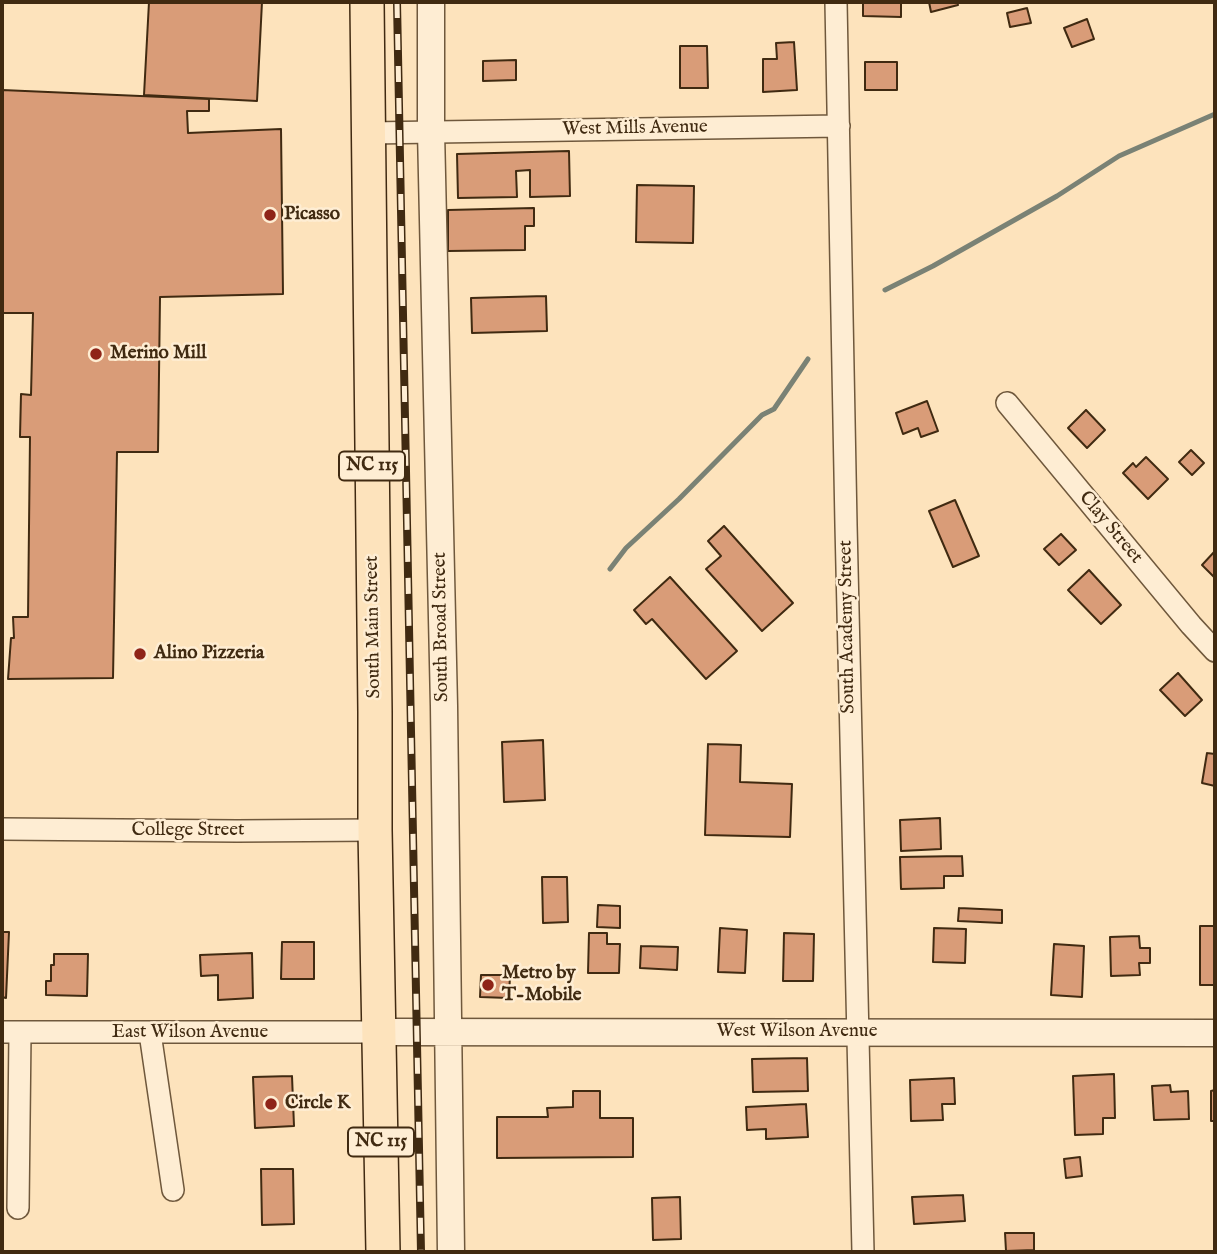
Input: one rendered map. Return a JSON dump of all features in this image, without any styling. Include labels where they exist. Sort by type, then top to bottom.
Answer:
[{"type":"main road","name":"South Main Street","points":[[367,2],[375,830],[383,1252]]},
{"type":"street","name":"South Broad Street","points":[[431,2],[451,1252]]},
{"type":"street","name":"South Academy Street","points":[[836,2],[863,1252]]},
{"type":"street","name":"West Mills Avenue","points":[[369,133],[839,126]]},
{"type":"street","name":"Clay Street","points":[[1007,403],[1215,651]]},
{"type":"street","name":"College Street","points":[[2,829],[375,830]]},
{"type":"street","name":"West Wilson Avenue","points":[[379,1032],[1215,1033]]},
{"type":"street","name":"East Wilson Avenue","points":[[11,1033],[379,1032]]},
{"type":"street","points":[[11,1033],[18,1208]]},
{"type":"street","points":[[150,1033],[173,1190]]},
{"type":"building","points":[[149,2],[262,2],[257,101],[144,95]]},
{"type":"building","points":[[863,2],[901,2],[901,17],[863,16]]},
{"type":"building","points":[[929,2],[957,2],[958,5],[931,12]]},
{"type":"building","points":[[1027,8],[1031,23],[1010,27],[1007,13]]},
{"type":"building","points":[[1087,19],[1094,39],[1072,47],[1064,28]]},
{"type":"building","points":[[794,42],[797,90],[763,92],[763,59],[777,59],[776,43]]},
{"type":"building","points":[[680,46],[707,46],[708,88],[680,88]]},
{"type":"building","points":[[516,60],[516,80],[483,81],[483,61]]},
{"type":"building","points":[[865,62],[897,62],[897,90],[865,90]]},
{"type":"building","name":"Merino Mill","points":[[2,90],[209,99],[209,111],[187,111],[188,133],[281,129],[283,294],[160,297],[158,452],[117,452],[113,678],[8,679],[11,638],[14,638],[13,617],[28,617],[30,437],[20,437],[21,394],[31,395],[33,313],[2,313]]},
{"type":"building","points":[[569,151],[570,196],[530,197],[530,170],[516,171],[517,197],[458,198],[457,154]]},
{"type":"building","points":[[637,185],[694,186],[693,243],[636,242]]},
{"type":"building","points":[[534,208],[534,226],[525,226],[525,250],[448,251],[448,210]]},
{"type":"building","points":[[546,296],[547,331],[472,333],[471,298]]},
{"type":"building","points":[[927,401],[938,431],[921,437],[918,428],[903,434],[896,413]]},
{"type":"building","points":[[1086,410],[1105,430],[1087,448],[1068,428]]},
{"type":"building","points":[[1191,450],[1204,463],[1192,475],[1179,462]]},
{"type":"building","points":[[1146,457],[1168,479],[1148,499],[1123,473],[1133,463],[1136,467]]},
{"type":"building","points":[[955,500],[979,556],[953,567],[929,511]]},
{"type":"building","points":[[724,526],[793,603],[762,631],[706,569],[721,556],[708,541]]},
{"type":"building","points":[[1061,534],[1076,550],[1059,565],[1044,549]]},
{"type":"building","points":[[1215,551],[1215,578],[1202,565]]},
{"type":"building","points":[[1089,570],[1121,605],[1101,624],[1068,590]]},
{"type":"building","points":[[670,577],[737,651],[706,679],[652,619],[646,624],[634,610]]},
{"type":"building","points":[[1178,673],[1202,700],[1185,716],[1160,690]]},
{"type":"building","points":[[543,740],[545,800],[504,802],[502,742]]},
{"type":"building","points":[[708,744],[741,745],[740,782],[792,784],[790,837],[705,835]]},
{"type":"building","points":[[1207,753],[1215,754],[1215,786],[1202,783]]},
{"type":"building","points":[[940,818],[941,849],[901,851],[900,820]]},
{"type":"building","points":[[962,856],[963,876],[944,876],[944,888],[901,889],[900,857]]},
{"type":"building","points":[[542,877],[567,877],[568,922],[543,923]]},
{"type":"building","points":[[598,905],[620,906],[620,928],[597,927]]},
{"type":"building","points":[[959,908],[1002,910],[1002,923],[958,921]]},
{"type":"building","points":[[1200,926],[1215,926],[1215,985],[1200,985]]},
{"type":"building","points":[[720,928],[747,930],[745,973],[718,972]]},
{"type":"building","points":[[934,928],[966,929],[965,963],[933,962]]},
{"type":"building","points":[[2,932],[9,932],[6,998],[2,997]]},
{"type":"building","points":[[589,933],[607,933],[607,944],[620,944],[619,973],[588,973]]},
{"type":"building","points":[[784,933],[814,934],[813,981],[783,981]]},
{"type":"building","points":[[1139,936],[1140,948],[1150,948],[1150,963],[1139,963],[1140,975],[1111,976],[1110,937]]},
{"type":"building","points":[[282,942],[314,942],[314,979],[281,979]]},
{"type":"building","points":[[1054,944],[1084,946],[1082,997],[1051,995]]},
{"type":"building","points":[[641,946],[678,947],[677,970],[640,968]]},
{"type":"building","points":[[252,953],[253,998],[218,1000],[218,975],[201,976],[200,955]]},
{"type":"building","points":[[54,954],[88,954],[87,996],[46,995],[46,981],[51,981]]},
{"type":"building","points":[[481,975],[510,975],[509,998],[480,997]]},
{"type":"building","points":[[807,1058],[808,1091],[753,1092],[752,1059]]},
{"type":"building","points":[[1114,1074],[1115,1118],[1103,1118],[1103,1134],[1075,1135],[1073,1076]]},
{"type":"building","points":[[292,1076],[294,1126],[255,1128],[253,1077]]},
{"type":"building","points":[[954,1078],[955,1104],[942,1104],[943,1120],[911,1121],[910,1080]]},
{"type":"building","points":[[1170,1085],[1171,1092],[1188,1091],[1189,1119],[1154,1120],[1152,1086]]},
{"type":"building","points":[[1215,1090],[1215,1121],[1211,1121],[1211,1091]]},
{"type":"building","points":[[573,1091],[600,1091],[600,1118],[633,1118],[633,1157],[497,1158],[497,1117],[548,1117],[547,1108],[573,1107]]},
{"type":"building","points":[[806,1104],[808,1137],[766,1139],[766,1129],[747,1130],[746,1107]]},
{"type":"building","points":[[1080,1157],[1082,1176],[1066,1178],[1064,1159]]},
{"type":"building","points":[[261,1169],[293,1169],[294,1224],[262,1225]]},
{"type":"building","points":[[963,1195],[965,1221],[914,1224],[912,1197]]},
{"type":"building","points":[[680,1197],[681,1239],[653,1240],[652,1198]]},
{"type":"building","points":[[1005,1233],[1034,1233],[1034,1250],[1006,1251]]},
{"type":"waterway","points":[[885,290],[1057,196],[1119,156],[1215,114]]},
{"type":"waterway","points":[[610,569],[626,548],[762,415],[774,409],[808,359]]},
{"type":"railway","points":[[397,2],[421,1252]]},
{"type":"place","name":"Picasso","points":[[270,215]]},
{"type":"place","name":"Merino Mill","points":[[96,354]]},
{"type":"place","name":"Alino Pizzeria","points":[[140,654]]},
{"type":"place","name":"Metro by T-Mobile","points":[[488,985]]},
{"type":"place","name":"Circle K","points":[[271,1104]]}]
